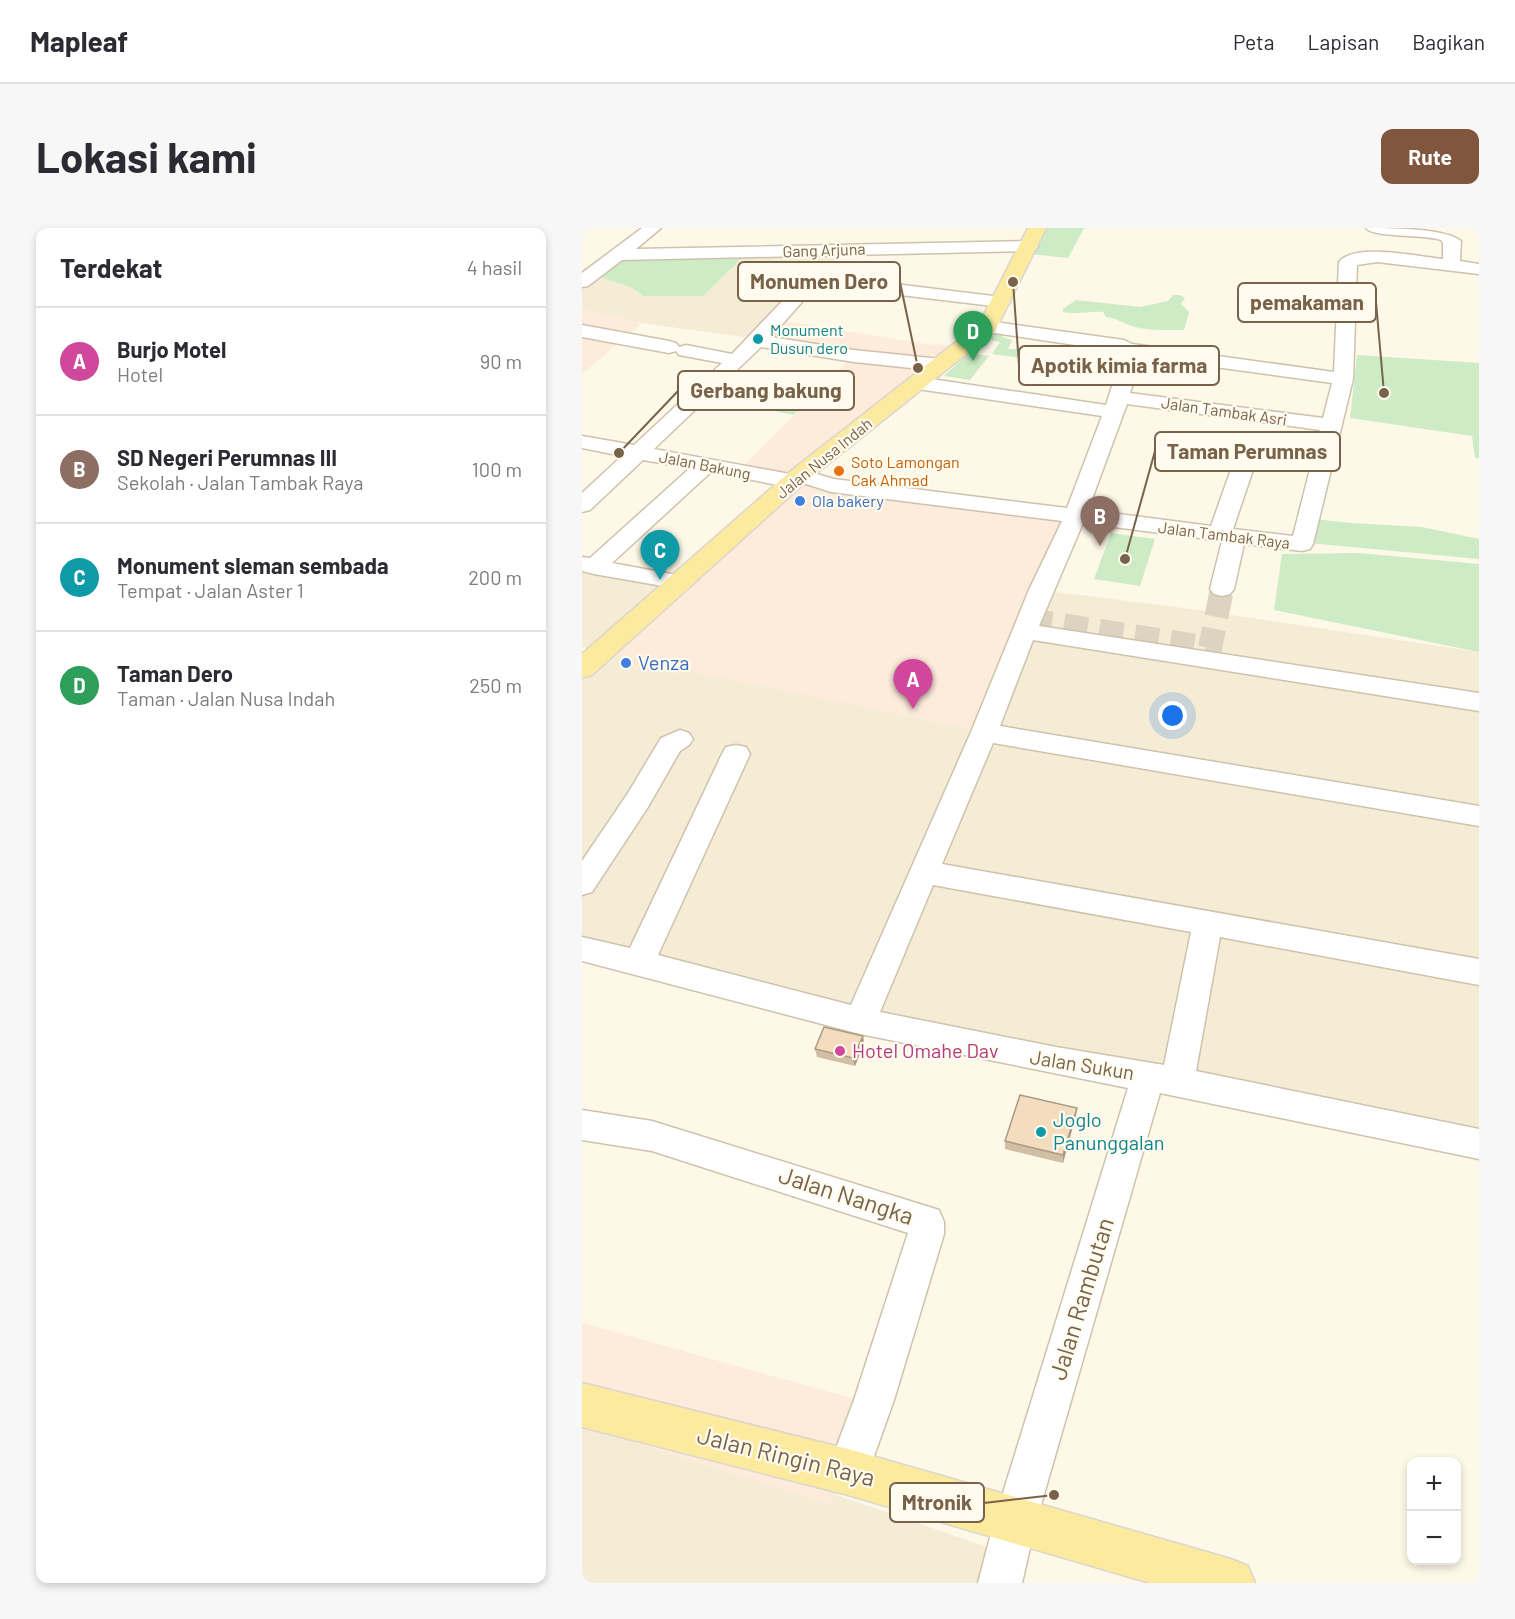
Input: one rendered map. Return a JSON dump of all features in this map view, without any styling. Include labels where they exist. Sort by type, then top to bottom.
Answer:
[{"type":"main road","name":"Jalan Nusa Indah","points":[[587,659],[680,582],[796,478],[988,327],[1033,237]]},
{"type":"main road","name":"Jalan Ringin Raya","points":[[582,1405],[848,1472],[1231,1583]]},
{"type":"street","points":[[582,282],[620,255],[652,228]]},
{"type":"street","points":[[1374,228],[1429,232],[1447,236],[1452,242],[1451,265],[1479,269]]},
{"type":"street","name":"Gang Arjuna","points":[[620,255],[857,242],[1033,237]]},
{"type":"street","name":"Jalan Tambak Raya","points":[[1075,516],[1302,544],[1343,380],[1348,262],[1363,257],[1377,257],[1451,265]]},
{"type":"street","points":[[582,505],[757,341],[813,279],[883,279],[1001,302]]},
{"type":"street","points":[[988,327],[1343,380]]},
{"type":"street","points":[[582,331],[735,360]]},
{"type":"street","points":[[757,341],[854,356],[940,365]]},
{"type":"street","points":[[860,1021],[984,732],[1024,631],[1075,516],[1116,405],[1129,348]]},
{"type":"street","name":"Jalan Tambak Asri","points":[[918,383],[1116,405],[1330,425]]},
{"type":"street","points":[[582,463],[592,443]]},
{"type":"street","name":"Jalan Bakung","points":[[592,443],[705,466],[831,485],[1075,516]]},
{"type":"street","points":[[1222,589],[1228,534],[1246,458]]},
{"type":"street","points":[[588,565],[705,466]]},
{"type":"street","points":[[588,565],[680,582]]},
{"type":"street","points":[[1024,631],[1479,702]]},
{"type":"street","points":[[984,732],[1479,816]]},
{"type":"street","points":[[582,884],[638,800],[670,745],[680,740]]},
{"type":"street","points":[[639,962],[736,754]]},
{"type":"street","points":[[925,872],[1479,972]]},
{"type":"street","name":"Jalan Rambutan","points":[[1000,1583],[1015,1522],[1163,1079],[1208,922]]},
{"type":"street","name":"Jalan Sukun","points":[[582,949],[860,1021],[1045,1059],[1163,1079],[1479,1144]]},
{"type":"street","name":"Jalan Nangka","points":[[582,1125],[652,1136],[926,1222],[923,1245],[874,1400],[848,1472]]},
{"type":"shaded area","points":[[853,244],[757,339],[642,323],[582,310],[582,289],[600,277],[631,287],[644,296],[703,296],[741,259]]},
{"type":"shaded area","points":[[582,310],[642,323],[582,374]]},
{"type":"shaded area","points":[[777,320],[933,345],[968,344],[806,473],[1066,514],[984,732],[602,653],[789,479],[738,471],[853,356],[757,339]]},
{"type":"shaded area","points":[[582,565],[676,583],[593,650],[582,647]]},
{"type":"shaded area","points":[[1041,590],[1191,609],[1479,652],[1479,1137],[582,954],[582,672],[602,653]]},
{"type":"shaded area","points":[[582,1323],[869,1403],[831,1505],[582,1426]]},
{"type":"shaded area","points":[[582,1407],[1013,1556],[1004,1583],[582,1583]]},
{"type":"green space","points":[[1044,228],[1084,228],[1068,258],[1030,254]]},
{"type":"green space","points":[[642,248],[832,248],[741,259],[703,296],[644,296],[630,287],[600,277]]},
{"type":"green space","points":[[1173,295],[1185,298],[1181,304],[1189,312],[1184,330],[1138,328],[1106,317],[1103,312],[1063,312],[1063,309],[1076,300],[1140,307],[1168,301]]},
{"type":"green space","points":[[995,328],[1005,331],[1003,337],[1012,340],[1008,349],[1045,347],[1041,356],[1086,362],[1090,367],[1100,370],[1084,372],[1082,376],[1085,379],[1079,384],[1066,377],[1069,364],[992,354],[1000,342],[985,339]]},
{"type":"green space","points":[[969,353],[989,356],[970,380],[944,376]]},
{"type":"green space","points":[[1357,355],[1479,363],[1479,458],[1475,458],[1472,436],[1350,418]]},
{"type":"green space","points":[[749,380],[816,393],[793,415],[729,401]]},
{"type":"green space","points":[[1314,519],[1422,527],[1479,539],[1479,559],[1309,543]]},
{"type":"green space","points":[[1111,533],[1155,539],[1140,586],[1094,579]]},
{"type":"green space","points":[[1359,553],[1479,564],[1479,652],[1274,610],[1282,554]]},
{"type":"building","points":[[824,1027],[863,1036],[853,1058],[815,1049]]},
{"type":"building","name":"Joglo Panunggalan","points":[[1020,1095],[1077,1108],[1063,1155],[1005,1141]]},
{"type":"tunnel","points":[[1028,620],[1210,648],[1222,589]]},
{"type":"place","name":"Apotik kimia farma","points":[[1013,282]]},
{"type":"place","name":"Monument Dusun dero","points":[[758,339]]},
{"type":"place","name":"Taman Dero","points":[[973,361]]},
{"type":"place","name":"Monumen Dero","points":[[918,368]]},
{"type":"place","name":"pemakaman","points":[[1384,393]]},
{"type":"place","name":"Gerbang bakung","points":[[619,453]]},
{"type":"place","name":"Soto Lamongan Cak Ahmad","points":[[839,471]]},
{"type":"place","name":"Ola bakery","points":[[800,501]]},
{"type":"place","name":"SD Negeri Perumnas III","points":[[1100,546]]},
{"type":"place","name":"Taman Perumnas","points":[[1125,559]]},
{"type":"place","name":"Monument sleman sembada","points":[[660,580]]},
{"type":"place","name":"Venza","points":[[626,663]]},
{"type":"place","name":"Burjo Motel","points":[[913,709]]},
{"type":"place","name":"Hotel Omahe Dav","points":[[840,1051]]},
{"type":"place","name":"Joglo Panunggalan","points":[[1041,1132]]},
{"type":"place","name":"Mtronik","points":[[1054,1495]]}]
